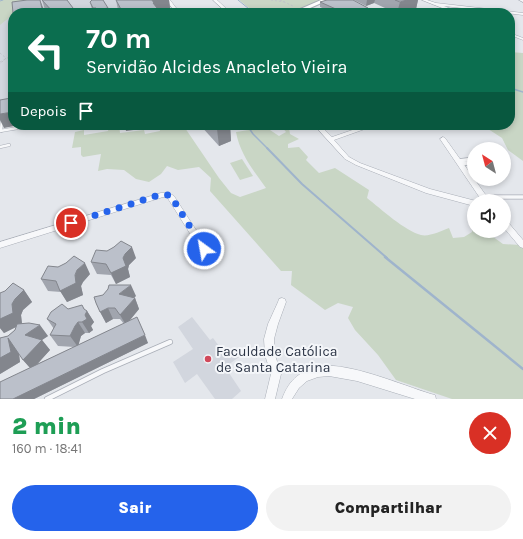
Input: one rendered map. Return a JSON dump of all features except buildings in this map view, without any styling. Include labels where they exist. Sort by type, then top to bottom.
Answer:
[{"type":"main road","points":[[306,8],[325,0]]},
{"type":"street","points":[[168,0],[174,8]]},
{"type":"street","points":[[215,0],[224,8]]},
{"type":"street","points":[[349,0],[364,8]]},
{"type":"street","points":[[424,0],[445,8]]},
{"type":"street","points":[[434,4],[470,8]]},
{"type":"street","points":[[322,130],[347,158],[358,164],[418,188],[467,201]]},
{"type":"street","points":[[330,140],[359,130]]},
{"type":"street","points":[[443,139],[482,194]]},
{"type":"street","points":[[0,245],[163,195],[169,195],[204,249]]},
{"type":"street","points":[[511,231],[523,245]]},
{"type":"street","points":[[270,399],[276,374],[270,355],[269,339],[282,302]]},
{"type":"street","points":[[287,399],[294,386],[303,377],[320,372],[332,371],[359,377],[431,399]]},
{"type":"lane","points":[[0,131],[2,117]]},
{"type":"lane","points":[[0,147],[9,145]]},
{"type":"lane","points":[[460,163],[467,161]]},
{"type":"lane","points":[[460,163],[467,162]]},
{"type":"lane","points":[[511,198],[523,197]]},
{"type":"lane","points":[[47,399],[104,371],[170,342]]},
{"type":"path","points":[[271,0],[285,2]]},
{"type":"path","points":[[280,0],[294,6]]},
{"type":"path","points":[[0,53],[6,58],[0,63]]},
{"type":"shaded area","points":[[7,0],[148,0],[154,8],[8,8],[8,105],[0,107],[0,2]]},
{"type":"shaded area","name":"Faculdade Católica de Santa Catarina","points":[[192,317],[210,340],[213,338],[225,354],[236,347],[242,355],[225,367],[241,391],[232,399],[215,399],[197,374],[185,383],[173,362],[193,349],[178,327]]},
{"type":"green space","points":[[0,0],[31,0],[21,8],[8,8],[8,19],[0,25]]},
{"type":"green space","points":[[239,0],[323,0],[304,8],[249,8]]},
{"type":"green space","points":[[515,52],[523,53],[523,161],[511,152],[511,142],[504,142],[502,138],[490,130],[515,130]]},
{"type":"green space","points":[[84,130],[84,135],[108,130],[120,130],[120,133],[144,130],[145,134],[160,130],[186,130],[231,193],[240,197],[266,188],[244,155],[236,132],[249,130],[270,130],[279,136],[286,132],[284,130],[289,130],[290,134],[299,139],[288,144],[288,148],[299,147],[308,157],[306,160],[319,173],[335,168],[369,190],[367,198],[393,219],[415,233],[428,235],[449,228],[453,238],[464,237],[467,235],[467,238],[495,238],[503,244],[520,245],[523,248],[523,399],[452,399],[396,380],[378,355],[355,330],[348,318],[353,307],[338,303],[325,310],[291,285],[292,271],[281,271],[210,191],[211,178],[199,167],[178,170],[167,166],[161,174],[149,182],[136,179],[124,170],[107,169],[98,171],[101,154],[83,157],[81,155],[81,147],[72,148],[75,132]]},
{"type":"green space","points":[[242,159],[253,176],[240,180],[230,163]]},
{"type":"waterway","points":[[238,0],[248,8]]},
{"type":"waterway","points":[[515,90],[523,92]]},
{"type":"waterway","points":[[250,130],[267,148]]},
{"type":"waterway","points":[[267,148],[302,184],[387,258]]},
{"type":"waterway","points":[[385,257],[523,369]]},
{"type":"place","name":"Faculdade Católica de Santa Catarina","points":[[208,359]]},
{"type":"route","points":[[71,223],[156,196],[169,195],[204,249]]}]
